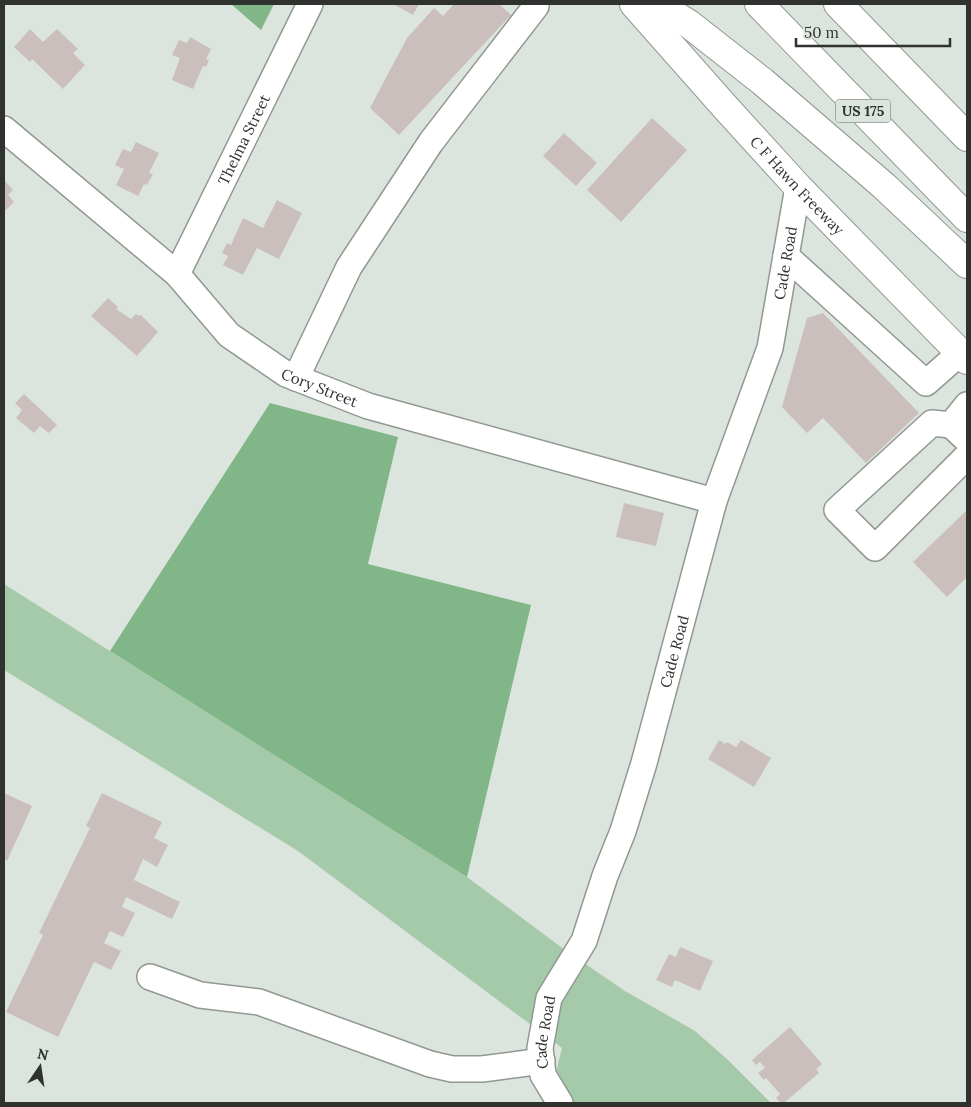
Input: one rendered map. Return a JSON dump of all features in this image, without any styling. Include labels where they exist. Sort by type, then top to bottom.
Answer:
[{"type":"main road","name":"C F Hawn Freeway","points":[[634,4],[798,187],[964,356]]},
{"type":"main road","points":[[657,4],[689,24],[763,82],[884,186],[967,264]]},
{"type":"main road","name":"US 175","points":[[759,4],[967,218]]},
{"type":"main road","points":[[838,4],[967,137]]},
{"type":"main road","points":[[855,4],[882,50]]},
{"type":"street","name":"Thelma Street","points":[[176,274],[310,4]]},
{"type":"street","points":[[296,378],[349,266],[431,142],[537,4]]},
{"type":"street","name":"Cory Street","points":[[4,129],[176,274],[230,335],[286,374],[368,406],[714,501]]},
{"type":"street","name":"Cade Road","points":[[560,1103],[544,1076],[540,1048],[549,998],[584,941],[605,876],[623,831],[644,763],[714,501],[770,348],[798,187]]},
{"type":"street","points":[[786,256],[926,383],[964,356]]},
{"type":"street","points":[[967,405],[959,432],[932,423],[837,510],[875,548],[967,456]]},
{"type":"street","points":[[150,977],[200,995],[258,1002],[430,1064],[452,1069],[482,1069],[542,1061]]},
{"type":"green space","points":[[231,4],[274,4],[261,30]]},
{"type":"green space","points":[[270,403],[398,437],[368,564],[531,605],[467,877],[110,651]]},
{"type":"green space","points":[[4,584],[467,877],[565,950],[625,991],[695,1031],[727,1059],[771,1103],[548,1103],[562,1048],[298,851],[4,670]]},
{"type":"building","points":[[393,4],[419,4],[413,15]]},
{"type":"building","points":[[454,4],[499,4],[511,15],[399,135],[370,108],[407,38],[434,8],[443,16]]},
{"type":"building","points":[[30,29],[43,42],[57,29],[78,49],[73,53],[85,65],[63,89],[32,59],[30,62],[14,47]]},
{"type":"building","points":[[190,37],[211,49],[206,59],[209,60],[206,67],[203,66],[193,89],[172,80],[180,58],[172,55],[179,40],[187,43]]},
{"type":"building","points":[[652,118],[687,150],[621,222],[587,190]]},
{"type":"building","points":[[564,133],[597,163],[576,186],[543,156]]},
{"type":"building","points":[[136,142],[159,153],[149,173],[153,174],[147,185],[144,184],[138,196],[116,185],[124,169],[115,165],[123,149],[131,152]]},
{"type":"building","points":[[4,182],[13,190],[8,195],[14,202],[4,212]]},
{"type":"building","points":[[277,200],[302,213],[279,259],[257,248],[243,275],[223,265],[228,256],[222,253],[227,243],[231,245],[243,218],[263,228]]},
{"type":"building","points":[[108,298],[118,307],[116,309],[131,319],[136,314],[141,315],[158,332],[137,356],[91,316]]},
{"type":"building","points":[[823,313],[919,413],[866,463],[823,418],[807,433],[782,407],[807,318]]},
{"type":"building","points":[[24,394],[57,425],[49,433],[40,426],[34,433],[16,418],[22,410],[15,403]]},
{"type":"building","points":[[624,503],[664,513],[656,546],[616,537]]},
{"type":"building","points":[[967,510],[967,577],[947,597],[913,562]]},
{"type":"building","points":[[719,740],[736,747],[741,740],[771,758],[754,787],[708,759]]},
{"type":"building","points":[[4,793],[32,806],[7,861],[4,859]]},
{"type":"building","points":[[102,793],[162,822],[154,838],[168,845],[157,867],[143,859],[134,880],[180,902],[172,919],[126,897],[122,907],[135,913],[123,937],[110,931],[104,943],[121,951],[111,970],[94,962],[58,1037],[6,1012],[43,935],[39,933],[90,828],[86,826]]},
{"type":"building","points":[[680,947],[713,961],[700,991],[675,980],[672,987],[656,980],[669,954],[676,957]]},
{"type":"building","points":[[790,1027],[822,1064],[816,1069],[819,1073],[784,1103],[781,1103],[776,1098],[780,1094],[766,1078],[764,1080],[758,1073],[765,1068],[760,1062],[756,1065],[752,1060]]}]
